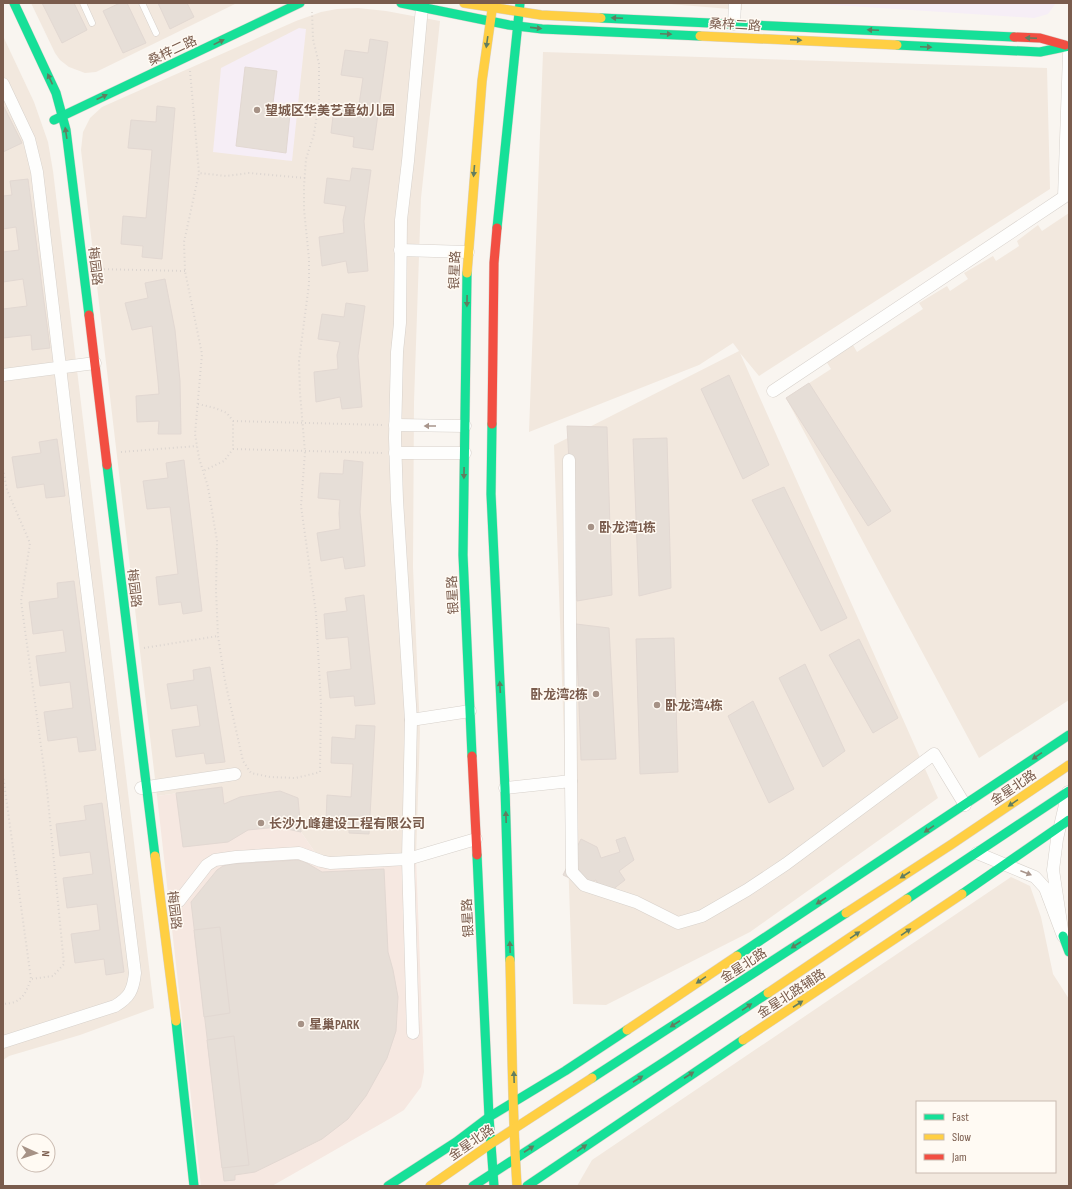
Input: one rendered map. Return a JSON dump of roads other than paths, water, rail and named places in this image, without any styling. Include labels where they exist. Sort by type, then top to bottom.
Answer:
[{"type":"main road","name":"梅园路","points":[[14,3],[56,93],[64,104],[63,116],[83,268],[92,364],[144,788],[176,1022],[194,1186]]},
{"type":"main road","name":"桑梓二路","points":[[54,120],[300,3]]},
{"type":"main road","name":"桑梓二路","points":[[402,3],[490,22],[542,29],[1040,52],[1069,46]]},
{"type":"main road","name":"桑梓二路","points":[[464,3],[519,8],[542,15],[1040,38],[1069,46]]},
{"type":"main road","name":"银星路","points":[[492,6],[482,81],[468,252],[463,555],[494,1186]]},
{"type":"main road","points":[[517,1186],[513,1129],[514,1102],[505,788],[490,494],[494,263],[519,8]]},
{"type":"main road","name":"梅园路","points":[[64,104],[51,110],[63,159],[106,454],[130,650],[188,1186]]},
{"type":"main road","points":[[388,1186],[456,1142],[490,1117],[565,1071],[1069,735]]},
{"type":"main road","name":"金星北路","points":[[430,1186],[513,1129],[952,844],[1069,765]]},
{"type":"main road","points":[[473,1186],[667,1060],[1068,792]]},
{"type":"main road","name":"金星北路辅路","points":[[527,1186],[672,1087],[808,998],[1065,823]]},
{"type":"main road","points":[[1063,936],[1069,952]]},
{"type":"street","points":[[734,3],[734,24]]},
{"type":"street","points":[[413,1033],[408,859],[411,720],[395,453],[395,425],[397,352],[400,323],[401,220],[422,7]]},
{"type":"street","points":[[773,391],[1064,197],[1069,54]]},
{"type":"street","points":[[3,84],[29,139],[37,172],[78,519],[135,973],[134,984],[130,993],[125,1000],[115,1006],[3,1042]]},
{"type":"street","points":[[400,250],[468,252]]},
{"type":"street","points":[[3,375],[92,364]]},
{"type":"street","points":[[395,425],[465,426]]},
{"type":"street","points":[[395,453],[465,453]]},
{"type":"street","points":[[569,460],[572,872],[584,885],[636,902],[678,923],[702,916],[747,890],[792,859],[934,754],[965,805]]},
{"type":"street","points":[[411,720],[470,712]]},
{"type":"street","points":[[144,788],[235,774]]},
{"type":"street","points":[[505,788],[571,781]]},
{"type":"street","points":[[1063,936],[1053,870],[1065,823],[1068,792]]},
{"type":"street","points":[[179,901],[207,865],[215,860],[299,853],[330,863],[408,859],[476,839]]},
{"type":"street","points":[[977,853],[1035,877],[1045,888],[1063,936]]},
{"type":"lane","points":[[83,3],[92,23]]},
{"type":"lane","points":[[142,3],[156,34]]},
{"type":"place","name":"望城区华美艺童幼儿园","points":[[257,110]]},
{"type":"place","name":"卧龙湾1栋","points":[[591,527]]},
{"type":"place","name":"卧龙湾2栋","points":[[596,694]]},
{"type":"place","name":"卧龙湾4栋","points":[[657,705]]},
{"type":"place","name":"长沙九峰建设工程有限公司","points":[[261,823]]},
{"type":"place","name":"星巢PARK","points":[[301,1024]]}]
